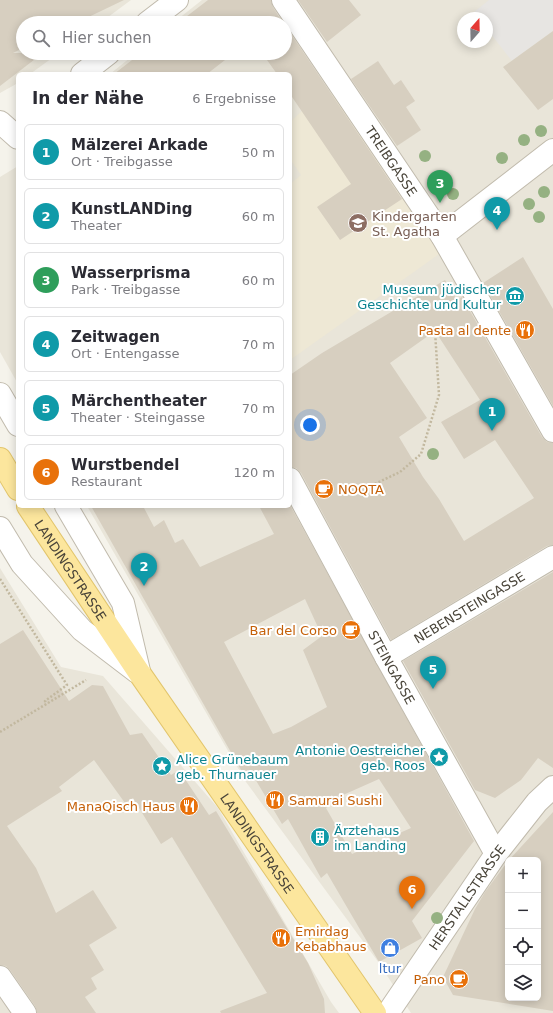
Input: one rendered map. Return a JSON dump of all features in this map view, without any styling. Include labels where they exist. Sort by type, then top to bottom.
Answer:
[{"type":"main road","points":[[0,459],[16,486]]},
{"type":"main road","name":"LANDINGSTRASSE","points":[[29,508],[140,674],[375,1013]]},
{"type":"street","points":[[156,16],[177,0]]},
{"type":"street","name":"TREIBGASSE","points":[[283,0],[442,236],[553,431]]},
{"type":"street","points":[[85,72],[100,60]]},
{"type":"street","points":[[442,236],[553,150]]},
{"type":"street","points":[[0,394],[16,422]]},
{"type":"street","name":"STEINGASSE","points":[[292,483],[386,657],[496,854]]},
{"type":"street","name":"LANDINGSTRASSE","points":[[67,508],[123,603],[140,674]]},
{"type":"street","name":"LANDINGSTRASSE","points":[[0,528],[22,564],[82,630],[140,674]]},
{"type":"street","name":"NEBENSTEINGASSE","points":[[386,657],[553,557]]},
{"type":"street","name":"HERSTALLSTRASSE","points":[[388,1013],[496,854],[537,802],[553,787]]},
{"type":"street","points":[[0,977],[25,1013]]},
{"type":"path","points":[[364,489],[400,472],[421,454],[439,395],[434,331]]},
{"type":"path","points":[[0,579],[67,686],[45,701],[47,704]]},
{"type":"path","points":[[0,732],[86,680]]},
{"type":"shaded area","points":[[0,0],[131,0],[109,16],[16,16],[16,60],[49,60],[33,72],[16,72],[16,84],[0,93]]},
{"type":"shaded area","points":[[202,0],[553,0],[553,1013],[411,1013],[379,963],[246,782],[88,508],[292,508],[292,72],[112,72],[127,60],[292,60],[292,16],[182,16]]},
{"type":"shaded area","points":[[489,0],[553,0],[553,31],[512,61],[493,37],[493,12],[474,12]]},
{"type":"shaded area","name":"Kindergarten St. Agatha","points":[[337,88],[442,252],[292,359],[292,182],[301,175],[292,162],[292,120],[302,111]]},
{"type":"shaded area","points":[[16,167],[16,380],[0,352],[0,177]]},
{"type":"shaded area","points":[[0,568],[61,667],[103,676],[218,808],[331,1002],[339,1013],[0,1013]]},
{"type":"building","points":[[0,0],[124,0],[91,16],[16,16],[16,52],[13,53],[16,53],[16,60],[34,60],[18,72],[16,72],[16,74],[0,86]]},
{"type":"building","points":[[208,0],[271,0],[273,7],[279,16],[187,16]]},
{"type":"building","points":[[298,0],[349,0],[361,15],[327,42]]},
{"type":"building","points":[[553,31],[553,99],[538,110],[503,67]]},
{"type":"building","points":[[292,35],[402,199],[340,240],[317,207],[351,184],[292,97],[292,72],[276,72],[267,60],[292,60]]},
{"type":"building","points":[[132,60],[225,60],[210,72],[117,72]]},
{"type":"building","points":[[378,61],[394,85],[401,80],[415,101],[406,107],[421,130],[397,146],[351,79]]},
{"type":"building","points":[[523,257],[553,309],[553,406],[483,283]]},
{"type":"building","points":[[445,280],[457,300],[462,297],[542,437],[547,442],[553,443],[553,545],[547,546],[391,640],[301,473],[296,468],[292,467],[292,374],[322,353]],"holes":[[[435,331],[480,400],[441,422],[464,459],[495,440],[534,498],[464,541],[399,437],[427,418],[390,363]]]},
{"type":"building","points":[[92,508],[144,508],[154,527],[164,520],[175,543],[183,539],[200,567],[274,534],[260,508],[292,508],[474,841],[412,921],[422,938],[379,962],[327,873],[321,878],[288,819],[282,824],[252,774],[245,777]],"holes":[[[305,599],[322,636],[303,650],[327,707],[291,727],[273,734],[224,642]],[[379,779],[411,828],[352,854],[326,808],[343,795]]]},
{"type":"building","points":[[553,572],[553,768],[538,758],[521,780],[495,798],[475,790],[403,661]]},
{"type":"building","points":[[23,630],[69,701],[92,685],[103,686],[130,735],[142,733],[171,775],[179,770],[209,815],[216,811],[308,963],[324,999],[325,1013],[221,1013],[220,1011],[267,993],[172,837],[161,844],[133,798],[125,803],[94,760],[59,787],[62,791],[7,826],[36,868],[56,913],[93,890],[117,928],[89,945],[104,970],[91,978],[97,989],[85,997],[96,1013],[37,1013],[35,1006],[10,970],[6,966],[0,965],[0,644]]},
{"type":"building","points":[[553,812],[553,1011],[453,995],[443,977],[475,909],[485,892],[505,865],[505,1001],[541,1001],[541,857],[512,857]]},
{"type":"place","name":"Wasserprisma","points":[[440,203]]},
{"type":"place","name":"Kindergarten St. Agatha","points":[[358,223]]},
{"type":"place","name":"Zeitwagen","points":[[497,230]]},
{"type":"place","name":"Museum jüdischer Geschichte und Kultur","points":[[515,296]]},
{"type":"place","name":"Pasta al dente","points":[[525,330]]},
{"type":"place","name":"Mälzerei Arkade","points":[[492,431]]},
{"type":"place","name":"NOQTA","points":[[324,489]]},
{"type":"place","name":"KunstLANDing","points":[[144,586]]},
{"type":"place","name":"Bar del Corso","points":[[351,630]]},
{"type":"place","name":"Märchentheater","points":[[433,689]]},
{"type":"place","name":"Antonie Oestreicher geb. Roos","points":[[439,757]]},
{"type":"place","name":"Alice Grünebaum geb. Thurnauer","points":[[162,766]]},
{"type":"place","name":"Samurai Sushi","points":[[275,800]]},
{"type":"place","name":"ManaQisch Haus","points":[[189,806]]},
{"type":"place","name":"Ärztehaus im Landing","points":[[320,837]]},
{"type":"place","name":"Wurstbendel","points":[[412,909]]},
{"type":"place","name":"Emirdag Kebabhaus","points":[[281,938]]},
{"type":"place","name":"ltur","points":[[390,948]]},
{"type":"place","name":"Pano","points":[[459,979]]}]
